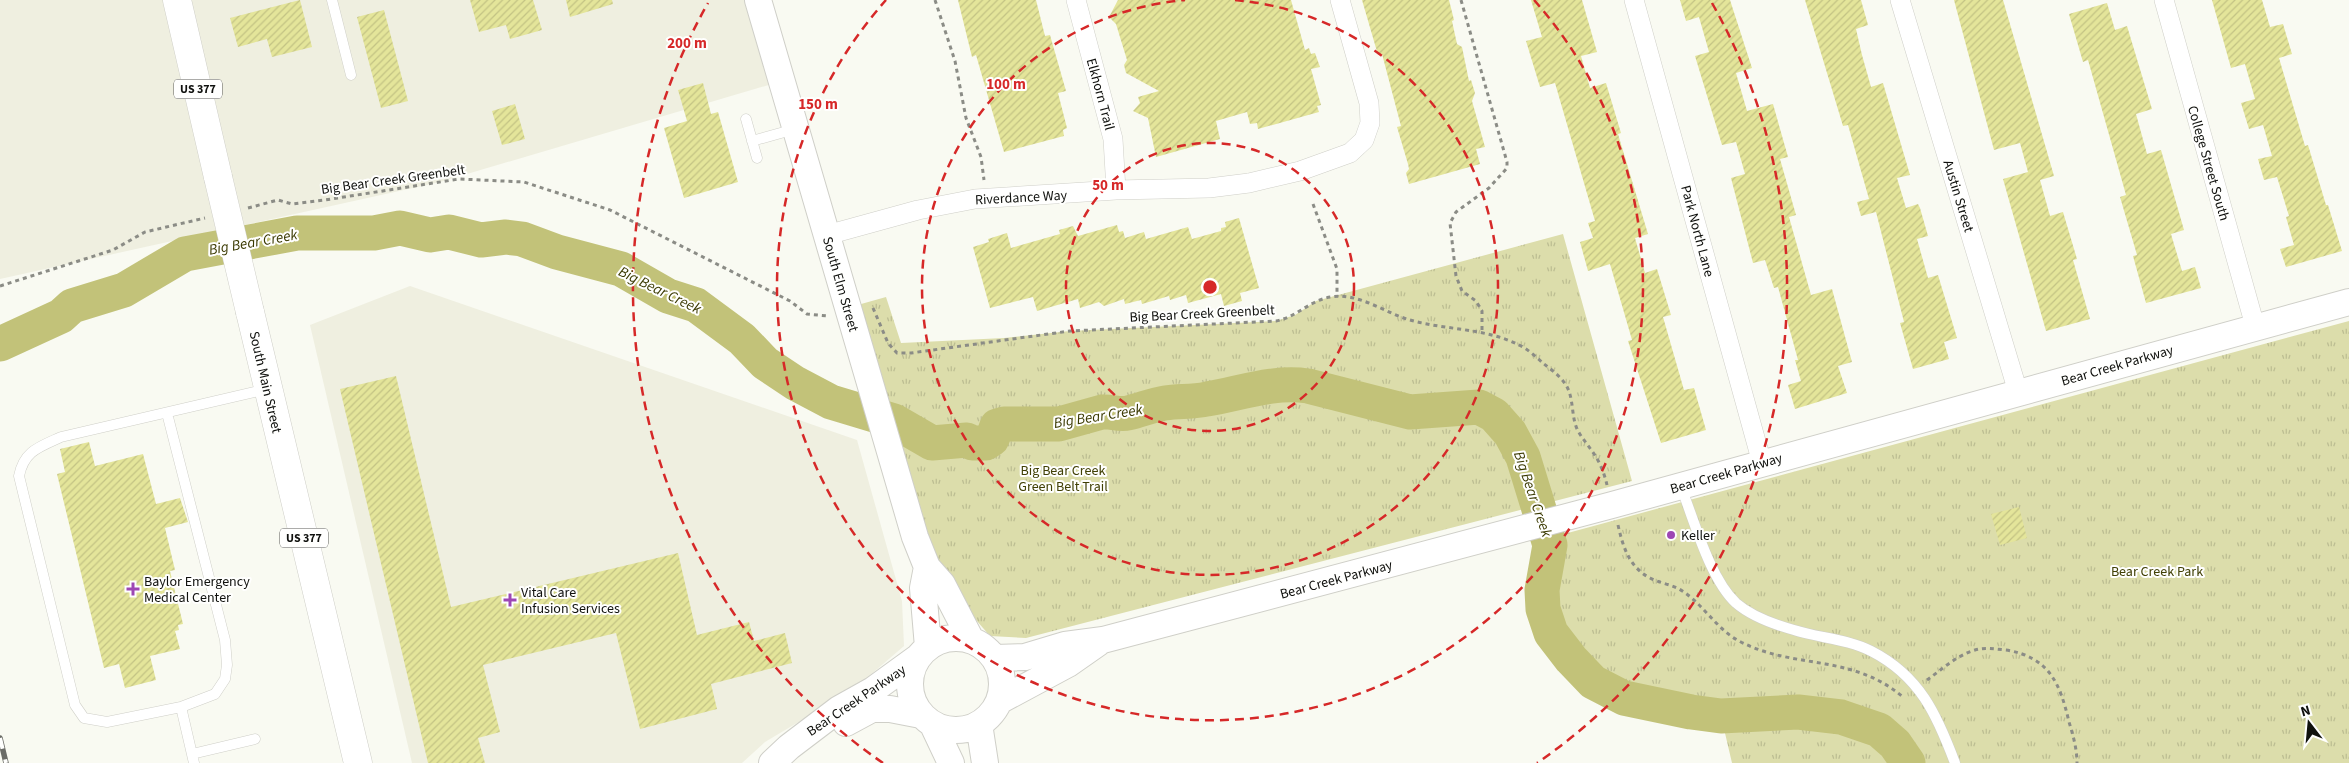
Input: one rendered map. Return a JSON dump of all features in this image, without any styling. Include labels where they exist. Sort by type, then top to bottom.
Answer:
[{"type":"main road","name":"South Main Street","points":[[177,0],[358,763]]},
{"type":"main road","name":"South Elm Street","points":[[758,0],[870,384],[890,459],[915,537],[927,567],[942,584],[971,640]]},
{"type":"main road","name":"Bear Creek Parkway","points":[[995,658],[1025,657],[1065,645],[1103,640],[1561,519],[2255,326],[2349,302]]},
{"type":"main road","points":[[923,652],[923,588],[927,567]]},
{"type":"main road","points":[[927,720],[948,730],[964,730],[979,724],[991,714],[999,701],[1002,686],[1001,672],[995,658],[984,647],[971,640],[956,637],[941,640],[923,652],[911,672],[909,686],[913,702],[927,720],[951,763]]},
{"type":"main road","name":"Bear Creek Parkway","points":[[999,701],[1068,664],[1103,640]]},
{"type":"main road","name":"Bear Creek Parkway","points":[[772,763],[789,747],[839,709],[873,690],[923,652]]},
{"type":"main road","name":"Bear Creek Parkway","points":[[797,763],[830,732],[872,708],[890,709],[927,720]]},
{"type":"main road","points":[[979,724],[984,763]]},
{"type":"street","name":"Elkhorn Trail","points":[[1076,0],[1114,139],[1116,190]]},
{"type":"street","name":"Riverdance Way","points":[[827,235],[918,210],[966,200],[1116,190],[1209,188],[1250,183],[1328,162],[1350,153],[1364,140],[1370,123],[1369,103],[1340,0]]},
{"type":"street","name":"Park North Lane","points":[[1634,0],[1762,463]]},
{"type":"street","name":"Austin Street","points":[[1900,0],[2018,392]]},
{"type":"street","name":"College Street South","points":[[2164,0],[2255,326]]},
{"type":"lane","points":[[332,0],[351,75]]},
{"type":"lane","points":[[746,119],[757,158]]},
{"type":"lane","points":[[752,141],[796,129]]},
{"type":"lane","points":[[167,413],[225,640],[227,665],[225,679],[215,694],[180,707],[107,722],[84,718],[74,705],[19,476],[22,462],[35,449],[61,438],[268,389]]},
{"type":"lane","points":[[1681,486],[1715,573],[1736,603],[1787,628],[1871,651],[1918,686],[1932,707],[1955,763]]},
{"type":"lane","points":[[180,707],[193,758],[255,739]]},
{"type":"path","points":[[935,0],[955,61],[966,118],[981,157],[984,184]]},
{"type":"path","points":[[1461,0],[1507,168],[1489,188],[1456,212],[1450,223],[1456,276],[1462,290],[1476,300],[1482,311],[1482,333]]},
{"type":"path","name":"Big Bear Creek Greenbelt","points":[[240,210],[278,200],[292,204],[459,179],[524,182],[610,210],[790,301],[807,314],[834,316]]},
{"type":"path","points":[[1313,204],[1337,269],[1337,297]]},
{"type":"path","points":[[0,286],[113,250],[145,232],[212,216]]},
{"type":"path","name":"Big Bear Creek Greenbelt","points":[[864,309],[873,306],[888,344],[897,353],[911,353],[1070,331],[1276,321],[1295,315],[1316,301],[1337,297],[1351,298],[1393,316],[1415,322],[1482,333],[1519,344],[1566,385],[1570,393],[1572,418],[1584,441],[1598,459],[1623,546],[1632,564],[1650,579],[1679,589],[1689,596],[1717,624],[1739,641],[1771,654],[1853,669],[1880,680],[1904,697],[1956,660],[1977,649],[1996,649],[2026,656],[2046,669],[2058,684],[2074,742],[2077,763]]},
{"type":"shaded area","points":[[0,0],[759,0],[782,81],[440,182],[0,279]]},
{"type":"shaded area","points":[[410,286],[857,440],[902,601],[904,646],[854,689],[765,742],[742,763],[412,763],[310,325]]},
{"type":"green space","name":"Big Bear Creek Green Belt Trail","points":[[1563,234],[1632,481],[1026,638],[990,636],[962,604],[917,525],[854,306],[886,297],[901,343],[1004,338],[1070,331],[1276,321],[1295,315],[1316,301]]},
{"type":"green space","name":"Bear Creek Park","points":[[2349,321],[2349,763],[1732,763],[1721,716],[1659,708],[1635,702],[1611,692],[1598,684],[1573,662],[1562,649],[1546,622],[1541,599],[1542,581],[1547,553],[1553,537]]},
{"type":"building","points":[[300,0],[312,47],[272,57],[267,39],[238,47],[230,18]]},
{"type":"building","points":[[470,0],[533,0],[542,30],[510,39],[506,25],[479,32]]},
{"type":"building","points":[[566,0],[612,0],[613,4],[570,17]]},
{"type":"building","points":[[958,0],[1036,0],[1045,36],[1050,35],[1066,91],[1058,93],[1067,128],[1063,130],[1064,136],[1004,152],[976,55],[972,57]]},
{"type":"building","points":[[1118,0],[1291,0],[1305,50],[1309,48],[1311,54],[1315,53],[1320,67],[1311,69],[1321,105],[1317,106],[1319,112],[1258,129],[1257,123],[1250,124],[1247,112],[1216,121],[1220,139],[1156,157],[1148,118],[1133,111],[1140,103],[1138,97],[1159,91],[1126,73],[1124,65],[1127,60],[1116,24],[1109,17]]},
{"type":"building","points":[[1362,0],[1449,0],[1457,44],[1462,47],[1469,81],[1471,80],[1475,93],[1472,101],[1485,147],[1476,149],[1480,164],[1409,184],[1406,173],[1409,169],[1408,164],[1397,127],[1401,126],[1382,54],[1378,55]]},
{"type":"building","points":[[1531,0],[1582,0],[1597,52],[1581,56],[1590,88],[1606,83],[1621,133],[1618,134],[1648,234],[1635,238],[1645,273],[1657,269],[1671,315],[1663,317],[1684,390],[1694,388],[1706,430],[1661,443],[1628,341],[1632,340],[1610,264],[1588,271],[1580,242],[1593,238],[1588,223],[1595,221],[1555,83],[1540,87],[1526,41],[1542,37]]},
{"type":"building","points":[[1680,0],[1730,0],[1752,68],[1736,73],[1747,111],[1773,104],[1788,157],[1780,159],[1796,215],[1789,217],[1811,295],[1832,289],[1852,362],[1838,366],[1847,393],[1795,409],[1788,385],[1801,381],[1795,360],[1798,360],[1778,287],[1774,288],[1765,260],[1753,263],[1731,178],[1745,174],[1736,142],[1722,145],[1695,56],[1709,52],[1699,17],[1686,21]]},
{"type":"building","points":[[1805,0],[1861,0],[1868,25],[1856,29],[1871,87],[1883,83],[1910,175],[1897,178],[1906,208],[1918,204],[1920,208],[1928,236],[1917,239],[1928,278],[1938,275],[1957,338],[1944,342],[1949,359],[1913,369],[1900,323],[1904,322],[1876,212],[1861,216],[1857,202],[1869,199],[1848,125],[1843,126]]},
{"type":"building","points":[[1954,0],[2003,0],[2054,176],[2040,180],[2050,216],[2063,212],[2077,259],[2073,260],[2090,319],[2046,331],[2003,179],[2028,172],[2020,143],[1994,150]]},
{"type":"building","points":[[2212,0],[2262,0],[2270,27],[2283,24],[2292,54],[2279,58],[2305,146],[2308,145],[2342,251],[2286,267],[2280,249],[2294,245],[2286,217],[2289,216],[2277,177],[2264,180],[2258,159],[2272,156],[2263,125],[2249,129],[2241,103],[2255,99],[2245,64],[2231,68]]},
{"type":"building","points":[[2107,3],[2115,30],[2127,26],[2152,109],[2136,114],[2147,154],[2161,150],[2184,230],[2171,234],[2182,271],[2195,267],[2201,288],[2146,303],[2133,256],[2137,255],[2120,197],[2126,195],[2088,60],[2083,62],[2069,14]]},
{"type":"building","points":[[384,10],[408,101],[381,108],[357,17]]},
{"type":"building","points":[[703,83],[711,114],[718,112],[738,182],[684,198],[664,128],[687,121],[678,90]]},
{"type":"building","points":[[515,104],[525,139],[502,145],[492,111]]},
{"type":"building","points":[[1239,218],[1259,288],[1240,293],[1242,301],[1224,306],[1221,294],[1188,303],[1186,295],[1170,300],[1169,296],[1142,304],[1141,300],[1125,304],[1124,299],[1104,306],[1099,302],[1080,308],[1078,299],[1037,311],[1033,297],[990,308],[973,247],[989,242],[988,239],[1007,233],[1011,248],[1060,234],[1059,230],[1073,226],[1078,236],[1117,225],[1119,232],[1123,231],[1125,238],[1144,232],[1146,239],[1188,227],[1192,239],[1221,231],[1221,228],[1226,227],[1225,222]]},
{"type":"building","points":[[396,376],[451,607],[678,553],[697,635],[749,622],[754,641],[785,633],[792,663],[711,684],[717,709],[640,729],[616,633],[483,665],[500,732],[478,738],[485,763],[428,763],[340,389]]},
{"type":"building","points":[[89,442],[95,466],[143,454],[156,504],[180,498],[188,522],[165,528],[175,570],[170,571],[183,624],[178,625],[179,630],[175,631],[180,649],[150,656],[156,680],[125,688],[119,664],[104,668],[57,474],[65,472],[60,449]]},
{"type":"building","points":[[2019,507],[2027,538],[2000,545],[1991,514]]},
{"type":"waterway","name":"Big Bear Creek","points":[[0,344],[61,316],[72,306],[124,290],[185,254],[297,233],[374,233],[400,228],[430,235],[449,232],[481,240],[506,237],[522,239],[557,252],[621,269],[668,296],[696,305],[742,339],[765,363],[795,383],[831,402],[894,421],[932,443],[967,440],[972,443],[986,443],[992,439],[997,426],[1004,424],[1059,424],[1102,412],[1128,413],[1165,403],[1202,400],[1282,385],[1308,386],[1410,412],[1479,407],[1494,415],[1510,433],[1523,457],[1550,545],[1542,590],[1543,609],[1551,633],[1571,659],[1593,682],[1624,698],[1691,712],[1721,716],[1798,712],[1841,717],[1879,730],[1895,744],[1908,763]]},
{"type":"railway","points":[[0,738],[6,763]]},
{"type":"place","name":"Keller","points":[[1671,535]]},
{"type":"place","name":"Baylor Emergency Medical Center","points":[[133,589]]},
{"type":"place","name":"Vital Care Infusion Services","points":[[510,600]]}]
